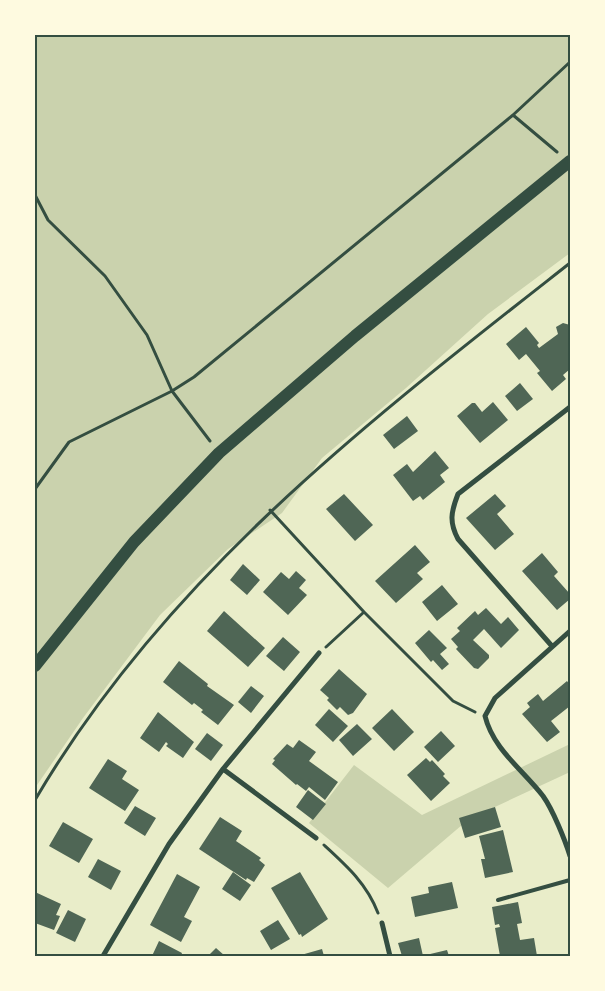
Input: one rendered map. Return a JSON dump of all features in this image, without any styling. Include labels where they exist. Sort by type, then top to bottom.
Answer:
[{"type":"main road","points":[[35,666],[134,542],[219,453],[355,336],[569,161]]},
{"type":"street","points":[[551,645],[458,539],[451,526],[451,512],[458,494],[570,407]]},
{"type":"street","points":[[570,631],[551,645],[495,698],[485,716],[488,728],[498,745],[544,798],[570,855]]},
{"type":"street","points":[[103,956],[169,844],[223,769],[319,653]]},
{"type":"street","points":[[223,769],[316,838]]},
{"type":"street","points":[[382,923],[390,956]]},
{"type":"lane","points":[[498,900],[570,880]]},
{"type":"path","points":[[35,489],[68,442],[172,391],[202,370],[513,116],[570,62]]},
{"type":"path","points":[[513,116],[569,161]]},
{"type":"path","points":[[35,195],[48,220],[105,276],[147,335],[172,391],[219,453]]},
{"type":"path","points":[[35,800],[97,708],[152,636],[210,570],[270,510],[390,405],[570,263]]},
{"type":"path","points":[[270,510],[364,612],[453,701],[485,716]]},
{"type":"path","points":[[319,653],[364,612]]},
{"type":"path","points":[[316,838],[347,866],[370,893],[382,923]]},
{"type":"green space","points":[[35,35],[570,35],[570,253],[488,314],[406,388],[322,458],[282,513],[228,549],[160,615],[83,718],[35,788]]},
{"type":"green space","points":[[570,744],[570,772],[469,819],[388,888],[309,823],[354,765],[422,815]]},
{"type":"building","points":[[563,323],[570,325],[570,369],[563,375],[566,379],[552,391],[537,373],[540,371],[526,354],[519,360],[506,344],[526,327],[539,343],[537,345],[539,348],[558,334],[556,327]]},
{"type":"building","points":[[520,383],[533,399],[517,411],[505,396]]},
{"type":"building","points":[[493,402],[508,420],[480,443],[457,416],[472,403],[475,403],[482,412]]},
{"type":"building","points":[[407,416],[418,431],[394,449],[383,435]]},
{"type":"building","points":[[435,451],[449,468],[440,475],[445,482],[423,500],[420,496],[413,501],[393,475],[407,464],[413,472]]},
{"type":"building","points":[[344,494],[373,525],[355,541],[326,509]]},
{"type":"building","points":[[495,494],[506,506],[497,514],[514,534],[495,550],[466,518]]},
{"type":"building","points":[[415,545],[430,562],[417,573],[423,579],[396,603],[375,581]]},
{"type":"building","points":[[542,553],[558,572],[554,576],[570,594],[570,599],[557,610],[522,571]]},
{"type":"building","points":[[243,564],[260,580],[247,595],[230,580]]},
{"type":"building","points":[[296,571],[306,580],[299,588],[307,595],[288,615],[263,592],[281,572],[289,579]]},
{"type":"building","points":[[442,585],[458,604],[437,621],[422,602]]},
{"type":"building","points":[[486,608],[501,624],[508,617],[519,630],[501,648],[484,629],[473,640],[489,655],[489,658],[478,669],[474,668],[456,649],[458,647],[451,639],[460,631],[457,628],[475,611],[478,615]]},
{"type":"building","points":[[224,611],[265,648],[248,667],[207,631]]},
{"type":"building","points":[[429,630],[447,648],[440,654],[449,664],[442,670],[433,660],[431,662],[415,643]]},
{"type":"building","points":[[283,637],[300,652],[284,671],[266,656]]},
{"type":"building","points":[[179,661],[208,684],[207,686],[234,705],[218,725],[201,712],[203,710],[194,703],[192,705],[163,682]]},
{"type":"building","points":[[339,669],[367,694],[353,713],[348,715],[340,707],[337,710],[327,700],[329,698],[320,690]]},
{"type":"building","points":[[567,681],[570,685],[570,706],[551,721],[560,732],[547,742],[522,714],[530,707],[527,703],[538,694],[543,701]]},
{"type":"building","points":[[251,686],[264,696],[251,713],[238,702]]},
{"type":"building","points":[[329,709],[348,726],[333,742],[315,725]]},
{"type":"building","points":[[392,709],[414,732],[394,751],[372,728]]},
{"type":"building","points":[[158,712],[194,742],[183,758],[166,746],[168,744],[166,742],[159,752],[140,738]]},
{"type":"building","points":[[357,724],[372,739],[353,756],[339,740]]},
{"type":"building","points":[[441,731],[455,746],[438,762],[424,747]]},
{"type":"building","points":[[207,733],[223,745],[211,761],[195,749]]},
{"type":"building","points":[[299,740],[316,752],[309,761],[338,782],[325,800],[309,787],[306,791],[296,785],[272,764],[275,760],[273,759],[287,744],[293,748]]},
{"type":"building","points":[[426,758],[430,762],[432,760],[445,774],[443,776],[450,783],[431,801],[407,775]]},
{"type":"building","points":[[108,759],[127,771],[122,779],[139,790],[125,811],[89,788]]},
{"type":"building","points":[[308,790],[326,804],[313,820],[296,807]]},
{"type":"building","points":[[135,806],[156,818],[145,836],[124,823]]},
{"type":"building","points":[[495,807],[501,827],[465,838],[459,818]]},
{"type":"building","points":[[220,817],[242,831],[236,841],[261,858],[259,860],[265,865],[254,882],[247,878],[246,880],[199,849]]},
{"type":"building","points":[[63,822],[93,839],[79,863],[49,846]]},
{"type":"building","points":[[503,830],[513,872],[485,878],[481,859],[485,859],[479,836]]},
{"type":"building","points":[[98,859],[121,871],[111,890],[88,877]]},
{"type":"building","points":[[233,872],[251,885],[240,901],[222,889]]},
{"type":"building","points":[[300,872],[328,919],[302,937],[271,888]]},
{"type":"building","points":[[177,874],[200,887],[184,917],[192,921],[181,942],[150,925]]},
{"type":"building","points":[[452,882],[458,908],[415,917],[411,897],[429,893],[428,887]]},
{"type":"building","points":[[35,892],[61,904],[56,915],[60,916],[54,930],[35,923]]},
{"type":"building","points":[[518,902],[522,923],[517,924],[520,940],[534,938],[537,956],[500,956],[495,928],[500,927],[499,924],[495,925],[492,907]]},
{"type":"building","points":[[68,910],[86,919],[75,942],[56,933]]},
{"type":"building","points":[[278,920],[290,939],[271,950],[260,931]]},
{"type":"building","points":[[419,938],[423,956],[402,956],[398,943]]},
{"type":"building","points":[[159,941],[182,953],[181,956],[152,956]]},
{"type":"building","points":[[216,948],[225,956],[208,956]]},
{"type":"building","points":[[322,949],[324,956],[301,956],[301,955]]},
{"type":"building","points":[[447,950],[449,956],[426,956],[426,955]]}]
